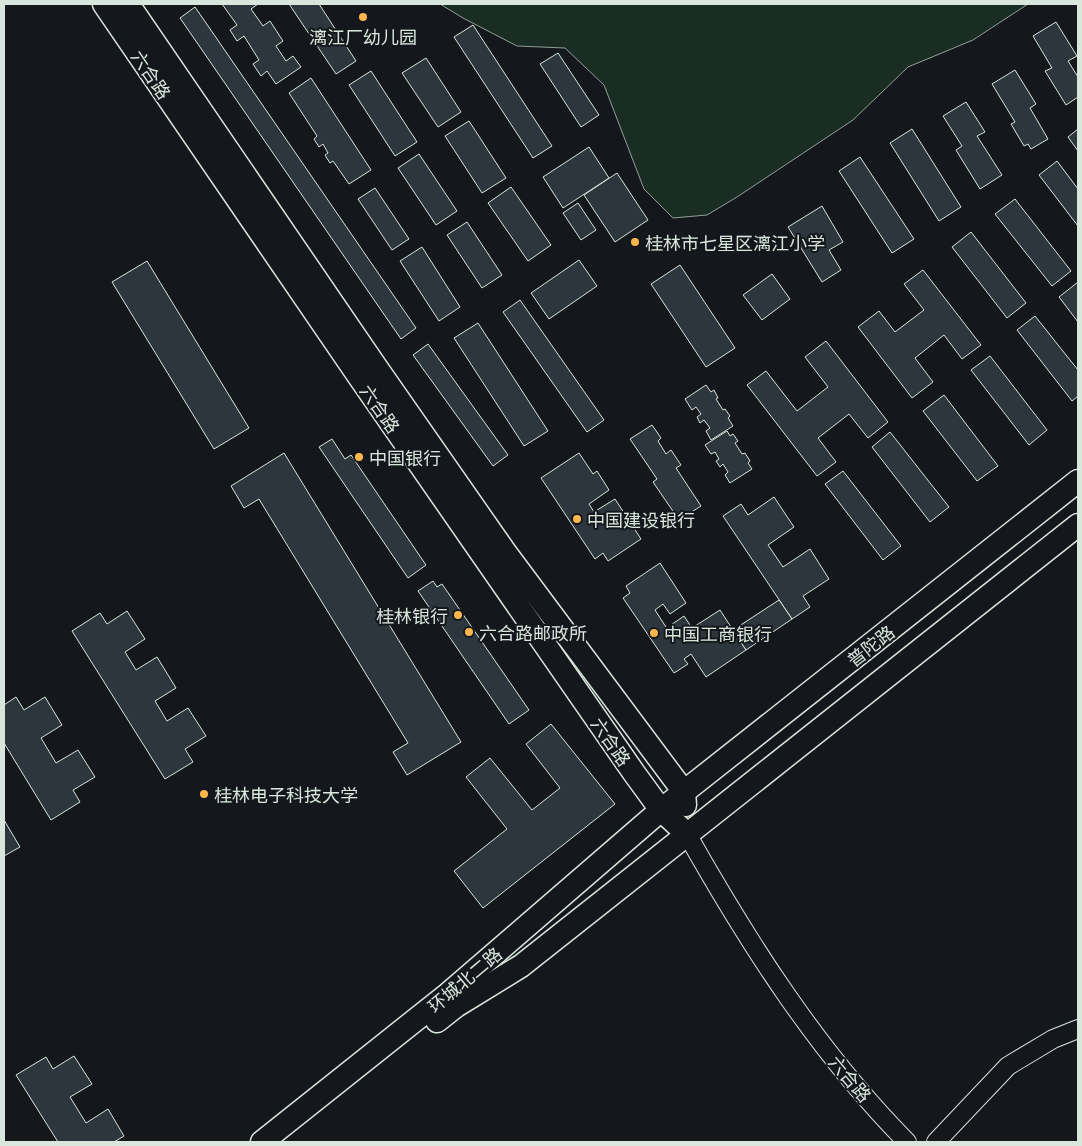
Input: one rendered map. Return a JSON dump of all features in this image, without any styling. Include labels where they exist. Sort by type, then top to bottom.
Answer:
[{"type":"main road","name":"六合路","points":[[125,9],[505,552],[684,792]]},
{"type":"main road","name":"六合路","points":[[125,9],[354,370],[661,810],[687,834]]},
{"type":"main road","name":"普陀路","points":[[661,810],[1078,481]]},
{"type":"main road","name":"普陀路","points":[[687,834],[1078,525]]},
{"type":"main road","points":[[684,792],[687,834]]},
{"type":"main road","name":"环城北二路","points":[[262,1142],[448,994],[661,810]]},
{"type":"main road","name":"环城北二路","points":[[284,1142],[456,1006],[521,966],[687,834]]},
{"type":"street","name":"六合路","points":[[687,834],[725,901],[765,964],[806,1022],[858,1087],[907,1142]]},
{"type":"street","points":[[936,1142],[1008,1066],[1053,1039],[1078,1029]]},
{"type":"green space","points":[[440,4],[1028,4],[973,40],[908,67],[853,120],[737,197],[707,215],[673,218],[644,189],[604,85],[565,48],[517,46]]},
{"type":"building","points":[[222,4],[258,4],[251,9],[263,26],[270,21],[283,41],[276,46],[286,61],[293,56],[301,67],[276,84],[267,71],[261,76],[253,64],[259,60],[244,36],[237,41],[230,30],[237,25]]},
{"type":"building","points":[[289,4],[319,4],[356,61],[336,74]]},
{"type":"building","points":[[195,7],[416,328],[401,339],[180,18]]},
{"type":"building","points":[[1056,22],[1077,56],[1068,61],[1078,77],[1078,97],[1066,105],[1045,71],[1052,68],[1033,36]]},
{"type":"building","points":[[473,25],[552,146],[533,158],[454,37]]},
{"type":"building","points":[[558,53],[599,115],[581,127],[540,64]]},
{"type":"building","points":[[426,58],[461,112],[438,127],[402,73]]},
{"type":"building","points":[[1015,70],[1036,104],[1030,108],[1048,139],[1031,149],[1028,144],[1024,146],[1011,124],[1015,122],[992,84]]},
{"type":"building","points":[[371,71],[417,142],[395,156],[349,85]]},
{"type":"building","points":[[311,78],[371,170],[349,184],[333,161],[330,163],[325,155],[328,153],[323,144],[319,147],[314,139],[317,136],[289,93]]},
{"type":"building","points":[[966,102],[985,132],[977,136],[1002,175],[980,189],[956,150],[962,146],[943,116]]},
{"type":"building","points":[[469,121],[506,178],[482,193],[445,136]]},
{"type":"building","points":[[912,129],[961,207],[939,221],[890,143]]},
{"type":"building","points":[[1078,129],[1078,151],[1068,137]]},
{"type":"building","points":[[589,147],[609,178],[563,208],[543,177]]},
{"type":"building","points":[[419,154],[457,211],[436,225],[398,168]]},
{"type":"building","points":[[860,157],[914,239],[892,253],[839,171]]},
{"type":"building","points":[[1057,161],[1078,189],[1078,226],[1039,175]]},
{"type":"building","points":[[617,173],[648,220],[615,242],[584,195]]},
{"type":"building","points":[[511,187],[551,245],[528,261],[488,203]]},
{"type":"building","points":[[375,188],[409,239],[392,250],[358,199]]},
{"type":"building","points":[[1015,199],[1071,271],[1052,286],[995,214]]},
{"type":"building","points":[[578,203],[596,230],[581,240],[563,213]]},
{"type":"building","points":[[822,206],[843,242],[829,250],[841,270],[822,282],[788,227]]},
{"type":"building","points":[[467,222],[502,275],[482,288],[447,235]]},
{"type":"building","points":[[971,232],[1026,303],[1007,318],[952,247]]},
{"type":"building","points":[[422,247],[460,307],[439,321],[400,261]]},
{"type":"building","points":[[579,260],[597,286],[549,319],[531,293]]},
{"type":"building","points":[[147,261],[249,428],[214,449],[112,282]]},
{"type":"building","points":[[680,265],[735,348],[706,367],[651,284]]},
{"type":"building","points":[[923,270],[981,345],[962,359],[944,335],[915,358],[933,382],[912,398],[858,327],[879,311],[895,332],[924,310],[904,284]]},
{"type":"building","points":[[772,274],[790,299],[762,320],[743,295]]},
{"type":"building","points":[[1078,282],[1078,322],[1059,297]]},
{"type":"building","points":[[520,300],[604,420],[587,432],[503,312]]},
{"type":"building","points":[[1035,316],[1078,370],[1078,396],[1072,401],[1017,330]]},
{"type":"building","points":[[478,323],[548,431],[524,446],[454,338]]},
{"type":"building","points":[[826,341],[888,422],[868,438],[849,414],[818,438],[836,462],[817,476],[747,385],[766,371],[797,411],[828,387],[805,357]]},
{"type":"building","points":[[428,344],[508,455],[493,466],[413,355]]},
{"type":"building","points":[[990,356],[1047,430],[1029,445],[971,370]]},
{"type":"building","points":[[706,385],[711,392],[714,390],[718,398],[716,399],[723,410],[725,409],[730,416],[728,418],[733,426],[711,440],[706,431],[710,428],[704,420],[700,423],[697,417],[701,414],[696,407],[692,410],[685,399]]},
{"type":"building","points":[[944,395],[998,466],[977,481],[923,411]]},
{"type":"building","points":[[652,425],[661,438],[658,441],[666,454],[671,450],[681,465],[676,468],[701,506],[679,520],[653,482],[657,479],[630,439]]},
{"type":"building","points":[[727,431],[730,436],[733,434],[738,441],[735,443],[742,454],[745,453],[752,469],[730,483],[725,475],[728,472],[723,464],[720,467],[716,461],[719,459],[715,452],[711,454],[705,445]]},
{"type":"building","points":[[890,432],[949,507],[930,522],[872,447]]},
{"type":"building","points":[[332,439],[345,459],[351,455],[426,565],[408,578],[319,447]]},
{"type":"building","points":[[284,453],[461,742],[407,775],[393,752],[408,743],[259,499],[244,508],[231,486]]},
{"type":"building","points":[[579,453],[593,474],[597,471],[609,490],[589,504],[594,512],[615,499],[641,539],[608,561],[603,553],[595,559],[541,478]]},
{"type":"building","points":[[843,471],[901,546],[883,560],[825,484]]},
{"type":"building","points":[[774,497],[794,527],[768,545],[783,567],[810,549],[829,579],[803,596],[810,607],[792,619],[723,516],[741,504],[748,515]]},
{"type":"building","points":[[660,563],[686,603],[670,614],[663,604],[655,610],[673,638],[678,634],[671,625],[684,616],[692,628],[720,610],[746,650],[706,677],[691,654],[684,659],[688,664],[674,673],[623,598],[630,593],[626,586]]},
{"type":"building","points":[[433,581],[437,587],[442,584],[529,710],[509,724],[418,591]]},
{"type":"building","points":[[779,600],[792,619],[746,650],[733,630]]},
{"type":"building","points":[[127,611],[145,639],[125,652],[136,670],[157,657],[176,688],[155,701],[167,721],[188,708],[206,736],[185,749],[193,762],[165,779],[72,631],[100,613],[107,624]]},
{"type":"building","points":[[16,697],[24,710],[45,697],[62,725],[41,738],[56,763],[78,750],[95,777],[73,790],[80,802],[51,820],[4,743],[4,705]]},
{"type":"building","points":[[551,724],[615,804],[483,908],[454,871],[507,829],[466,777],[490,758],[532,810],[560,788],[526,744]]},
{"type":"building","points":[[4,820],[20,847],[4,856]]},
{"type":"building","points":[[74,1056],[92,1084],[70,1097],[86,1123],[108,1109],[124,1136],[114,1142],[58,1142],[16,1075],[46,1057],[53,1069]]},
{"type":"place","name":"漓江厂幼儿园","points":[[363,17]]},
{"type":"place","name":"桂林市七星区漓江小学","points":[[635,242]]},
{"type":"place","name":"中国银行","points":[[359,457]]},
{"type":"place","name":"中国建设银行","points":[[577,519]]},
{"type":"place","name":"桂林银行","points":[[458,615]]},
{"type":"place","name":"六合路邮政所","points":[[469,632]]},
{"type":"place","name":"中国工商银行","points":[[654,633]]},
{"type":"place","name":"桂林电子科技大学","points":[[204,794]]}]
